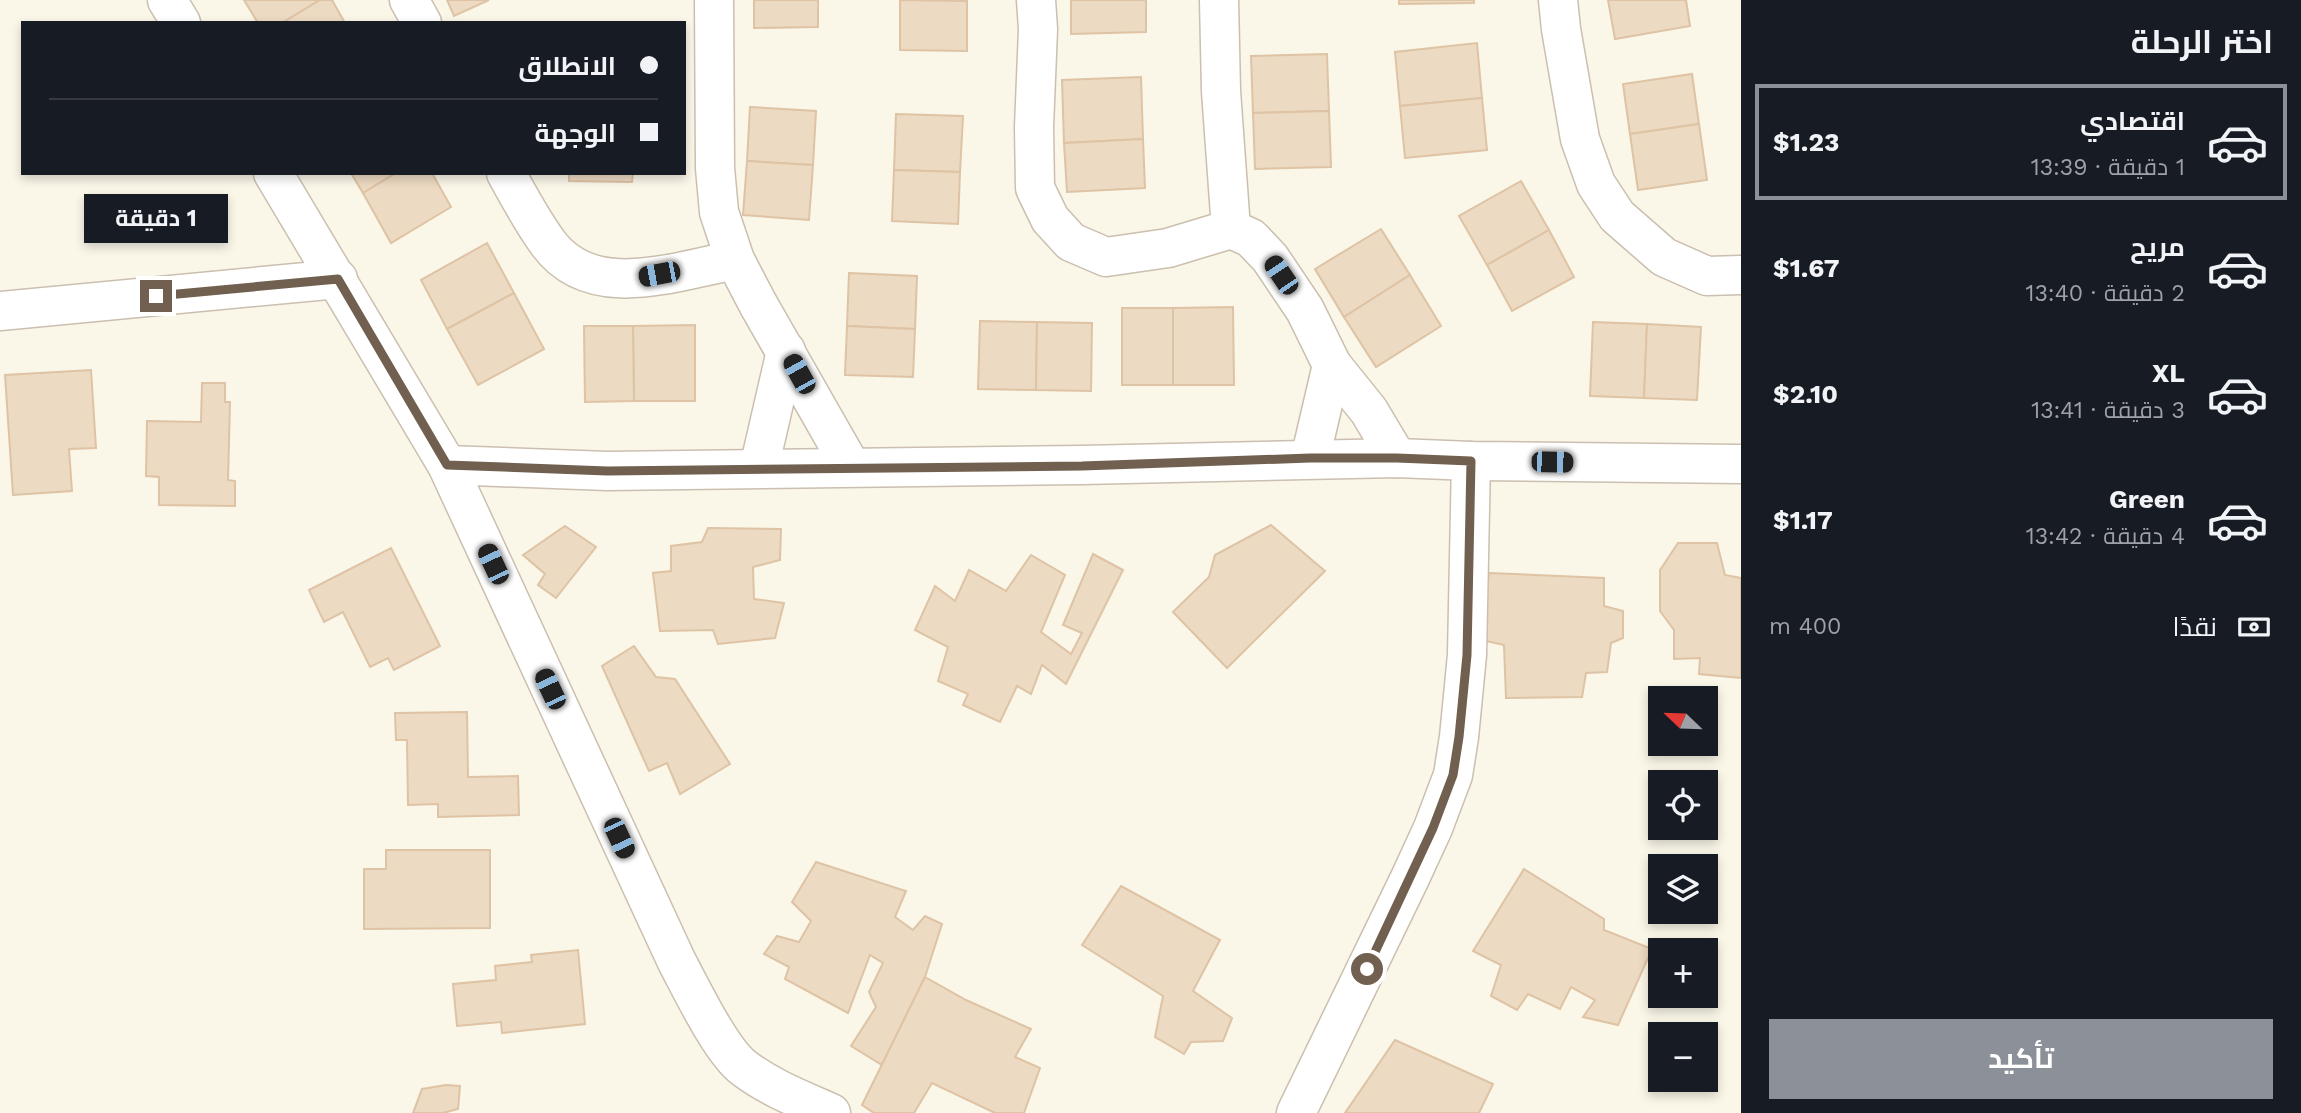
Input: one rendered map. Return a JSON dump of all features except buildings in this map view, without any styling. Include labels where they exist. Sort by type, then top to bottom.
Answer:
[{"type":"street","points":[[167,0],[180,21]]},
{"type":"street","points":[[409,0],[421,21]]},
{"type":"street","points":[[714,0],[715,169],[719,212],[735,260],[851,467]]},
{"type":"street","points":[[1036,0],[1038,29],[1034,127],[1035,188],[1050,219],[1071,242],[1106,257],[1168,248],[1231,229],[1251,238],[1270,258],[1305,310],[1332,365],[1369,411],[1397,458]]},
{"type":"street","points":[[1219,0],[1221,91],[1231,229]]},
{"type":"street","points":[[1558,0],[1560,29],[1580,139],[1597,184],[1617,216],[1664,257],[1707,276],[1741,275]]},
{"type":"street","points":[[274,175],[447,465],[677,962],[705,1013],[741,1067],[783,1091],[831,1113]]},
{"type":"street","points":[[507,175],[549,245],[574,267],[583,271],[601,277],[633,279],[735,260]]},
{"type":"street","points":[[0,311],[338,279]]},
{"type":"street","points":[[759,468],[786,351]]},
{"type":"street","points":[[1310,458],[1332,365]]},
{"type":"street","points":[[447,465],[607,471],[1082,466],[1310,458],[1741,464]]},
{"type":"street","points":[[1296,1113],[1410,878],[1453,775],[1467,655],[1471,461]]},
{"type":"route","points":[[156,296],[338,279],[447,465],[607,471],[1082,466],[1310,458],[1471,461],[1467,655],[1453,775],[1433,828],[1367,969]]}]
